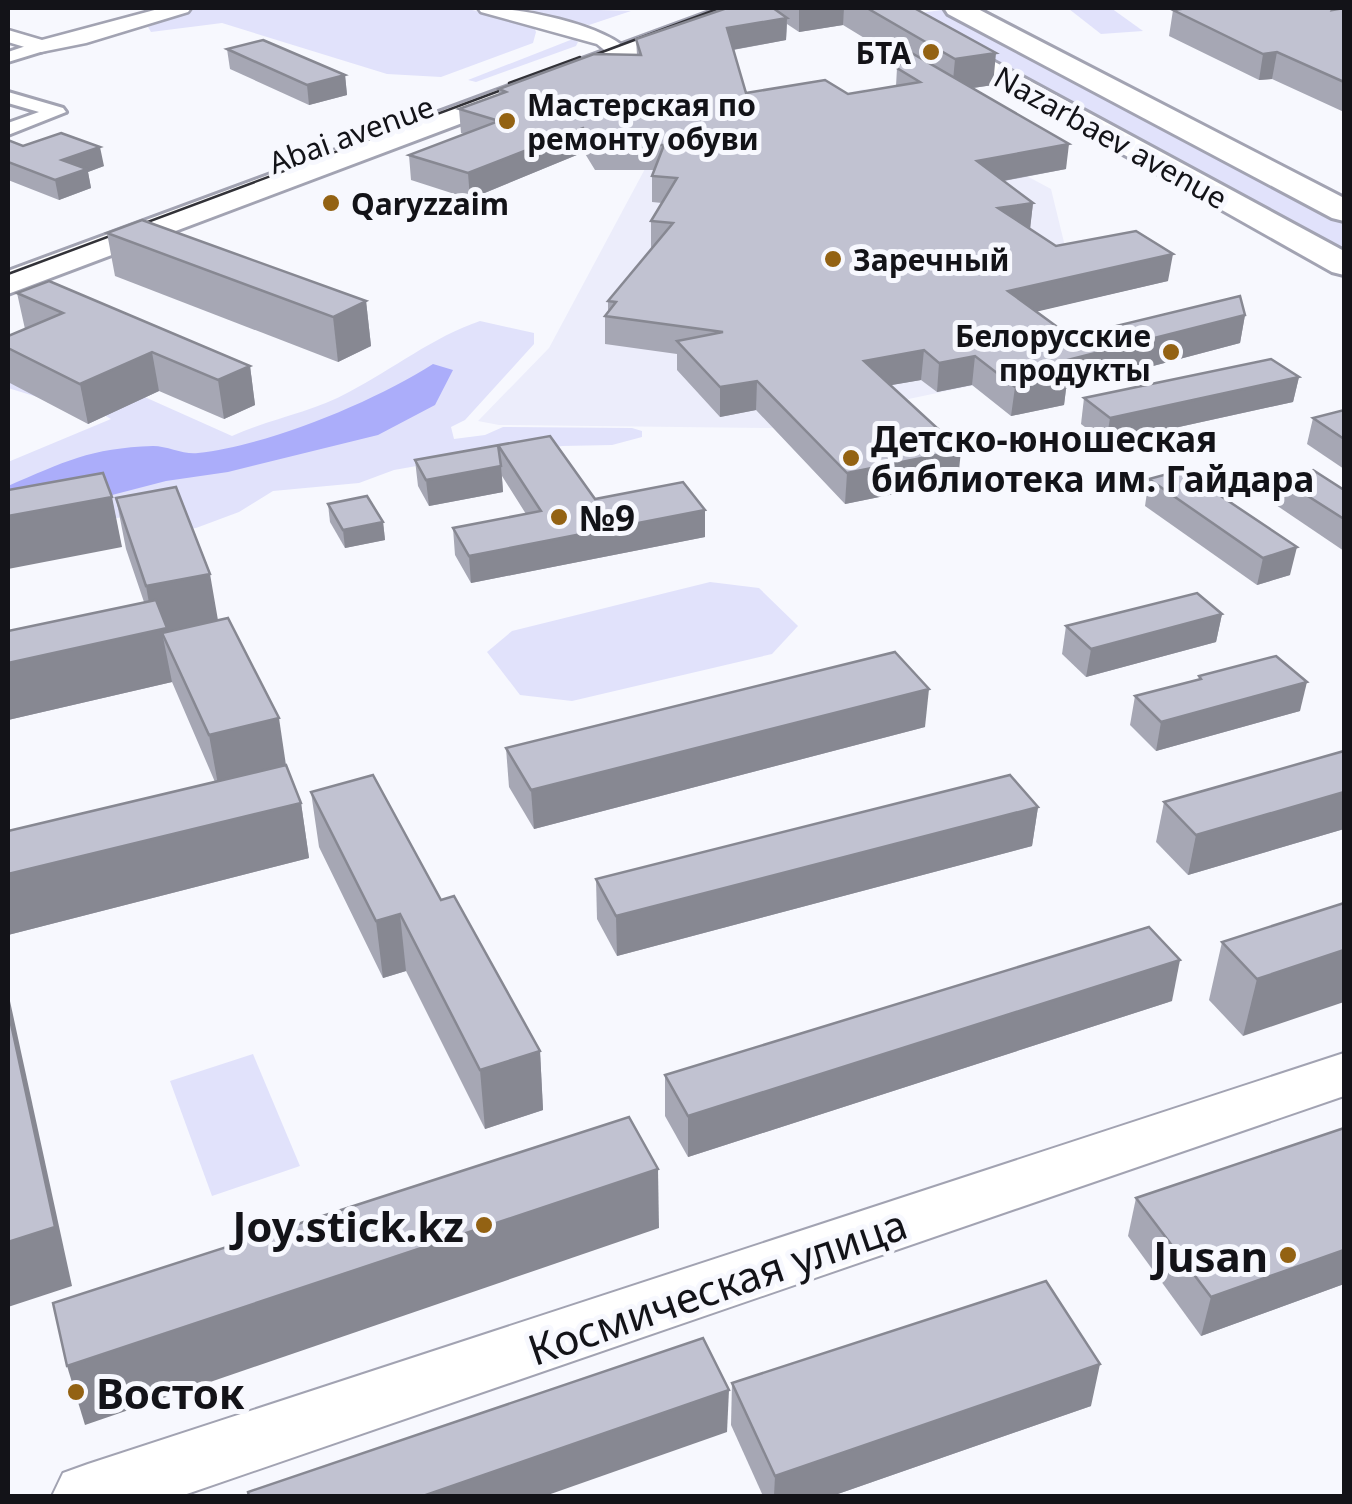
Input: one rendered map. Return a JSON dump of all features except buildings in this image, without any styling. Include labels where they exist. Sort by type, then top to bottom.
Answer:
[{"type":"main road","name":"Abai avenue","points":[[8,283],[612,47],[695,8]]},
{"type":"main road","points":[[612,47],[743,8]]},
{"type":"main road","name":"Nazarbaev avenue","points":[[877,8],[1344,265]]},
{"type":"main road","name":"Nazarbaev avenue","points":[[957,8],[1344,211]]},
{"type":"main road","name":"Abai avenue","points":[[8,262],[612,47]]},
{"type":"main road","name":"Космическая улица","points":[[88,1496],[1344,1074]]},
{"type":"street","points":[[8,57],[181,8]]},
{"type":"street","points":[[488,8],[612,47]]},
{"type":"street","points":[[8,36],[42,46]]},
{"type":"street","points":[[8,96],[57,112],[8,129]]},
{"type":"shaded area","points":[[198,8],[464,8],[533,25],[536,32],[533,43],[441,77],[387,74],[222,23],[151,32],[148,27]]},
{"type":"shaded area","points":[[1111,8],[1143,31],[1101,34],[1069,9]]},
{"type":"shaded area","points":[[942,10],[1344,220],[1344,253],[905,15]]},
{"type":"shaded area","points":[[531,11],[631,11],[589,25]]},
{"type":"shaded area","points":[[573,39],[578,42],[576,46],[476,82],[468,80]]},
{"type":"shaded area","name":"Заречный","points":[[864,89],[1051,189],[1072,275],[962,304],[975,385],[771,428],[499,425],[478,421],[549,348],[646,167],[644,142]]},
{"type":"shaded area","points":[[480,321],[534,333],[534,344],[465,420],[451,427],[454,439],[485,435],[503,427],[632,428],[642,431],[642,437],[612,445],[562,446],[514,455],[462,458],[394,470],[359,483],[273,491],[239,512],[196,528],[139,533],[128,516],[8,538],[8,462],[111,419],[81,402],[44,399],[8,388],[8,336],[232,436],[335,399]]},
{"type":"shaded area","points":[[710,582],[759,588],[798,626],[772,654],[572,701],[520,695],[487,652],[512,631]]},
{"type":"shaded area","points":[[253,1054],[300,1166],[212,1196],[170,1081]]},
{"type":"water","points":[[433,364],[453,370],[435,405],[378,435],[228,472],[166,481],[8,522],[8,486],[62,463],[131,447],[159,446],[193,453],[257,441],[351,407]]},
{"type":"tram line","points":[[570,64],[720,8]]},
{"type":"tram line","points":[[509,83],[580,57]]},
{"type":"tram line","points":[[8,274],[523,82]]},
{"type":"place","name":"БТА","points":[[931,52]]},
{"type":"place","name":"Мастерская по ремонту обуви","points":[[507,121]]},
{"type":"place","name":"Qaryzzaim","points":[[331,203]]},
{"type":"place","name":"Заречный","points":[[833,259]]},
{"type":"place","name":"Белорусские продукты","points":[[1171,352]]},
{"type":"place","name":"Детско-юношеская библиотека им. Гайдара","points":[[851,458]]},
{"type":"place","name":"№9","points":[[559,517]]},
{"type":"place","name":"Joy.stick.kz","points":[[484,1225]]},
{"type":"place","name":"Jusan","points":[[1288,1255]]},
{"type":"place","name":"Восток","points":[[76,1392]]}]
